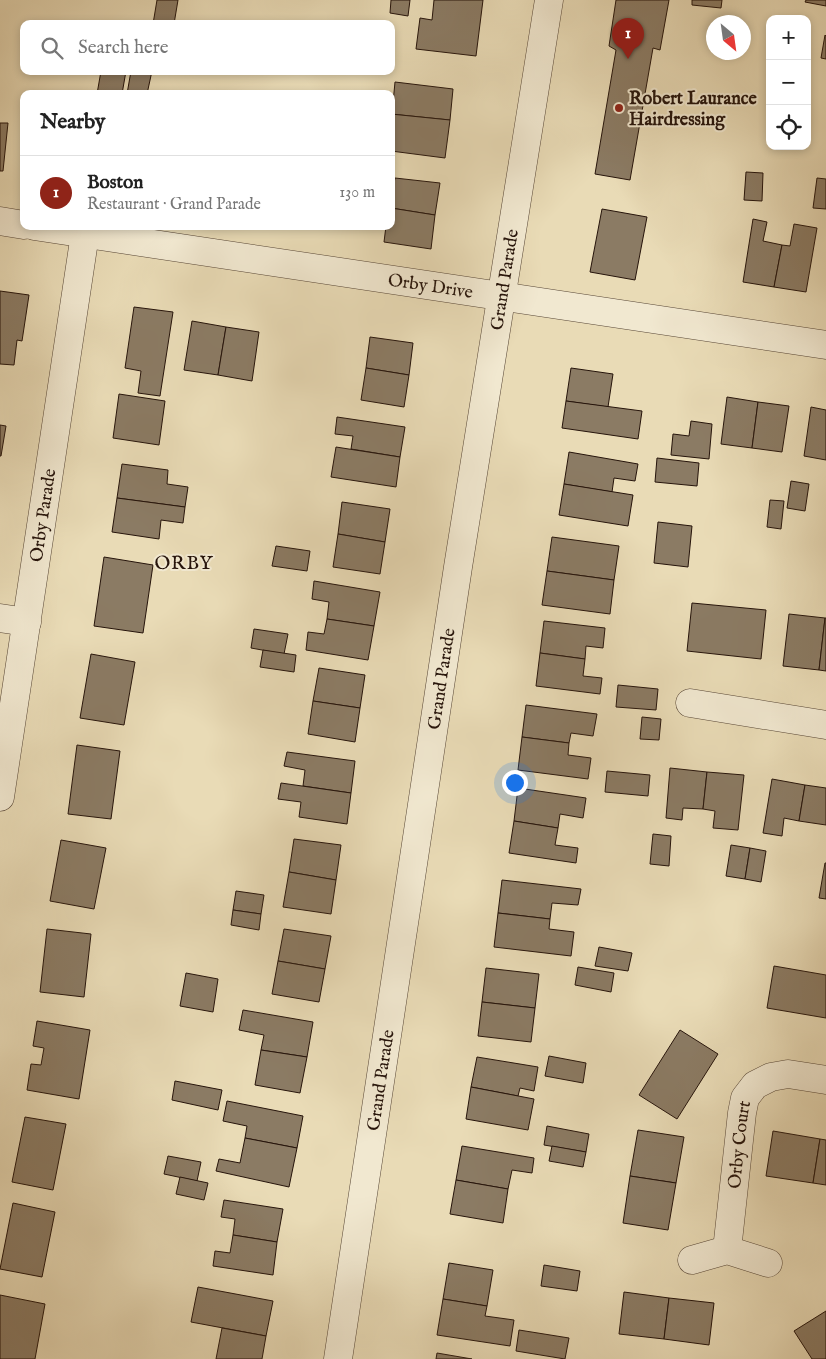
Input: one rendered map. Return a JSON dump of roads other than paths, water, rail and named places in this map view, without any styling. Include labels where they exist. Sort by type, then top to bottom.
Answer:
[{"type":"street","name":"Grand Parade","points":[[338,1359],[456,577],[549,0]]},
{"type":"street","points":[[0,221],[20,224]]},
{"type":"street","name":"Orby Drive","points":[[60,230],[826,344]]},
{"type":"street","name":"Orby Parade","points":[[0,797],[85,234]]},
{"type":"street","points":[[0,618],[27,622]]},
{"type":"street","points":[[690,704],[826,725]]},
{"type":"street","name":"Orby Court","points":[[726,1250],[742,1113],[746,1098],[755,1086],[770,1077],[788,1074],[826,1080]]},
{"type":"street","points":[[692,1260],[726,1250],[768,1264]]},
{"type":"place","name":"Boston","points":[[628,59]]},
{"type":"place","name":"Robert Laurance Hairdressing","points":[[619,108]]},
{"type":"district","name":"ORBY","points":[[184,562]]}]
